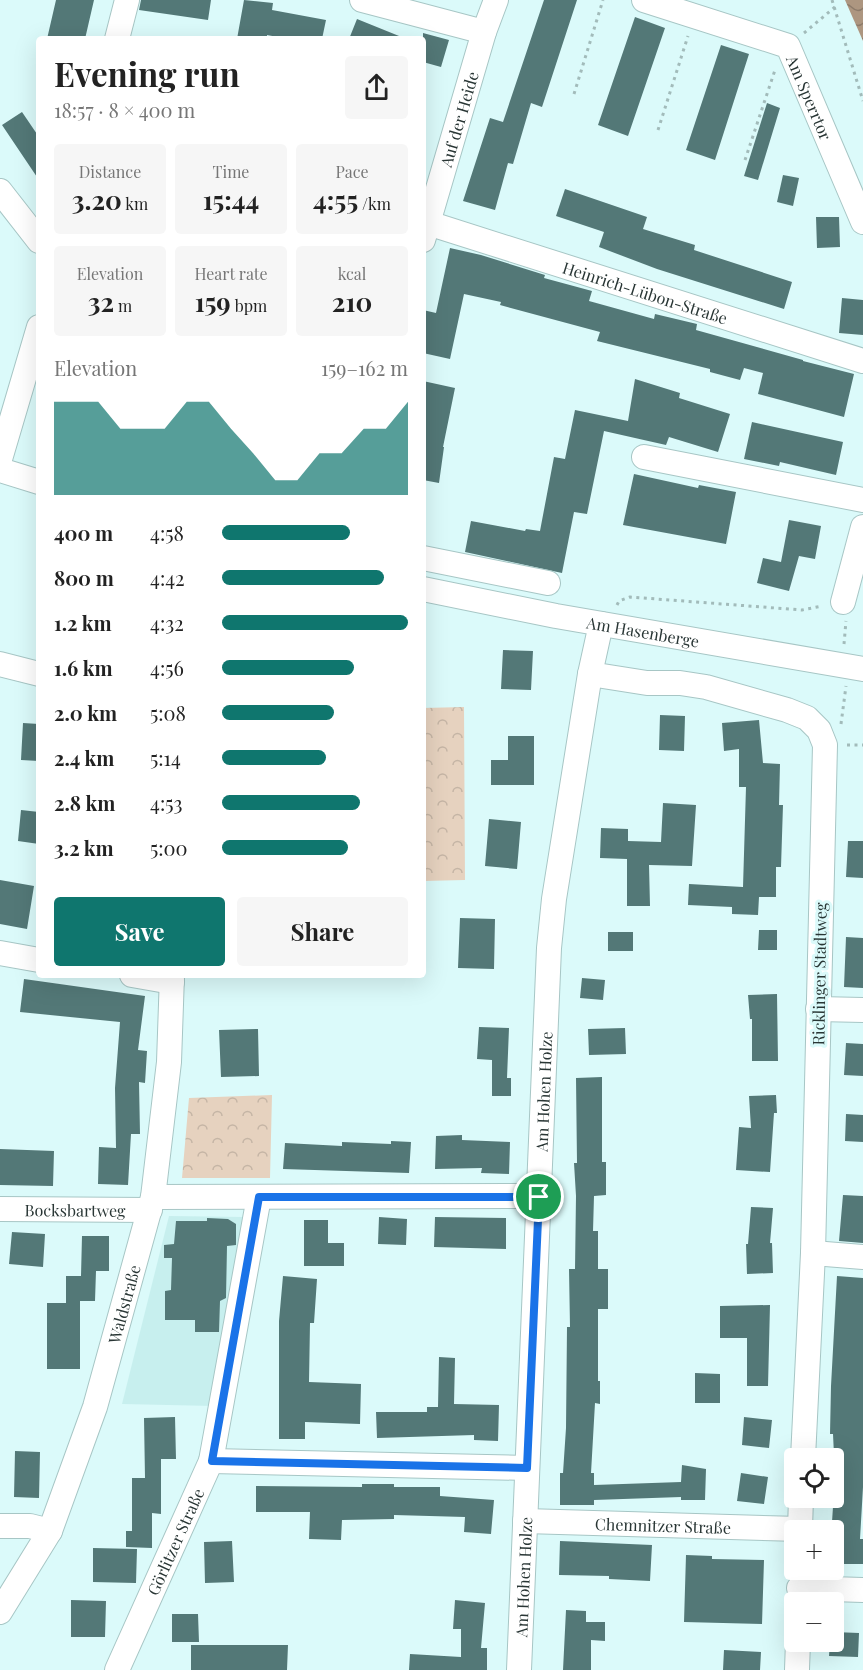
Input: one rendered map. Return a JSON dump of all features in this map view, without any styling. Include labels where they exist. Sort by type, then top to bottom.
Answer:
[{"type":"street","points":[[118,36],[128,0]]},
{"type":"street","points":[[362,0],[484,32]]},
{"type":"street","name":"Auf der Heide","points":[[426,229],[484,32],[496,0]]},
{"type":"street","name":"Am Sperrtor","points":[[644,0],[788,46],[863,222]]},
{"type":"street","points":[[0,191],[36,237]]},
{"type":"street","name":"Heinrich-Lübon-Straße","points":[[426,232],[863,361]]},
{"type":"street","points":[[0,459],[36,337]]},
{"type":"street","points":[[644,457],[863,500]]},
{"type":"street","points":[[0,470],[36,481]]},
{"type":"street","points":[[843,602],[863,527]]},
{"type":"street","points":[[426,559],[548,583]]},
{"type":"street","name":"Am Hasenberge","points":[[426,589],[608,617],[863,669]]},
{"type":"street","name":"Am Hohen Holze","points":[[519,1670],[549,948],[590,674],[608,617]]},
{"type":"street","points":[[0,664],[36,674]]},
{"type":"street","name":"Ricklinger Stadtweg","points":[[590,674],[647,683],[680,683],[706,687],[787,710],[807,717],[819,730],[825,745],[813,1253],[803,1448]]},
{"type":"street","points":[[0,953],[36,959]]},
{"type":"street","name":"Waldstraße","points":[[0,1612],[50,1531],[95,1407],[152,1204],[169,1062],[172,978]]},
{"type":"street","points":[[818,1009],[863,1010]]},
{"type":"street","name":"Bocksbartweg","points":[[0,1209],[152,1204],[259,1197],[539,1197]]},
{"type":"street","name":"Görlitzer Straße","points":[[117,1670],[212,1461],[259,1197]]},
{"type":"street","points":[[813,1253],[863,1257]]},
{"type":"street","points":[[212,1461],[527,1468]]},
{"type":"street","name":"Chemnitzer Straße","points":[[525,1521],[784,1529]]},
{"type":"street","points":[[0,1526],[30,1526],[50,1531]]},
{"type":"street","points":[[799,1586],[863,1590]]},
{"type":"street","points":[[797,1670],[798,1652]]},
{"type":"path","points":[[573,94],[603,0]]},
{"type":"path","points":[[832,0],[863,101]]},
{"type":"path","points":[[797,39],[835,8]]},
{"type":"path","points":[[658,130],[688,34]]},
{"type":"path","points":[[746,160],[777,65]]},
{"type":"path","points":[[608,617],[619,601],[630,597],[802,610],[843,602]]},
{"type":"path","points":[[843,642],[847,626]]},
{"type":"path","points":[[840,727],[846,694]]},
{"type":"shaded area","points":[[169,1216],[245,1217],[214,1406],[122,1404]]},
{"type":"green space","points":[[464,707],[465,880],[426,881],[426,708]]},
{"type":"green space","points":[[272,1095],[270,1178],[182,1178],[189,1098]]},
{"type":"water","points":[[845,0],[863,0],[863,41]]},
{"type":"building","points":[[56,0],[94,0],[86,36],[48,36]]},
{"type":"building","points":[[141,0],[211,0],[208,20],[139,10]]},
{"type":"building","points":[[244,0],[273,3],[272,10],[326,20],[323,36],[238,36]]},
{"type":"building","points":[[544,0],[577,0],[542,107],[531,103],[513,164],[508,163],[495,210],[463,201],[490,118],[503,122]]},
{"type":"building","points":[[635,17],[665,28],[628,136],[598,125]]},
{"type":"building","points":[[357,19],[399,36],[350,36]]},
{"type":"building","points":[[423,33],[449,40],[441,67],[426,63],[426,36],[423,36]]},
{"type":"building","points":[[721,45],[749,54],[715,160],[686,150]]},
{"type":"building","points":[[767,103],[780,108],[758,180],[744,176]]},
{"type":"building","points":[[22,112],[36,133],[36,176],[2,125]]},
{"type":"building","points":[[783,175],[799,178],[793,206],[777,202]]},
{"type":"building","points":[[565,189],[647,217],[643,229],[695,245],[694,250],[792,282],[784,309],[657,269],[599,247],[604,232],[556,216]]},
{"type":"building","points":[[816,217],[839,217],[840,247],[817,248]]},
{"type":"building","points":[[450,248],[481,255],[545,275],[544,278],[592,291],[589,301],[654,319],[655,314],[697,324],[696,330],[854,374],[844,417],[758,394],[763,373],[744,368],[740,380],[710,372],[710,369],[597,341],[600,332],[500,305],[501,302],[464,294],[450,359],[426,354],[426,311],[436,313]]},
{"type":"building","points":[[842,298],[863,300],[863,335],[839,333]]},
{"type":"building","points":[[635,379],[680,393],[679,398],[730,414],[718,452],[669,437],[666,445],[604,431],[587,514],[574,512],[562,573],[465,552],[471,521],[525,531],[526,529],[540,531],[554,457],[565,459],[575,410],[628,421]]},
{"type":"building","points":[[426,382],[455,388],[443,447],[439,483],[426,481]]},
{"type":"building","points":[[752,422],[843,442],[836,475],[780,462],[779,466],[744,459]]},
{"type":"building","points":[[634,474],[698,488],[699,485],[736,492],[726,544],[623,525]]},
{"type":"building","points":[[789,520],[821,526],[815,559],[799,556],[789,591],[757,583],[763,558],[781,562]]},
{"type":"building","points":[[503,650],[533,651],[531,690],[501,689]]},
{"type":"building","points":[[660,715],[685,716],[684,751],[659,750]]},
{"type":"building","points":[[759,720],[763,763],[780,764],[779,805],[783,805],[781,867],[776,867],[776,897],[759,897],[758,915],[732,914],[732,907],[688,905],[689,884],[743,887],[746,787],[739,787],[739,749],[724,751],[722,723]]},
{"type":"building","points":[[23,723],[36,724],[36,761],[21,760]]},
{"type":"building","points":[[508,736],[534,736],[534,785],[491,785],[491,760],[508,760]]},
{"type":"building","points":[[663,803],[696,805],[692,866],[649,865],[650,906],[627,906],[627,859],[600,858],[601,828],[628,829],[628,841],[661,842]]},
{"type":"building","points":[[21,810],[36,812],[36,844],[18,841]]},
{"type":"building","points":[[489,819],[521,822],[517,869],[485,866]]},
{"type":"building","points":[[848,841],[863,841],[863,878],[846,877]]},
{"type":"building","points":[[0,880],[34,886],[27,929],[0,924]]},
{"type":"building","points":[[460,918],[495,919],[494,969],[458,968]]},
{"type":"building","points":[[759,930],[777,930],[777,950],[758,950]]},
{"type":"building","points":[[608,932],[633,932],[633,951],[608,951]]},
{"type":"building","points":[[846,937],[863,938],[863,988],[844,987]]},
{"type":"building","points":[[582,978],[605,980],[603,1000],[580,998]]},
{"type":"building","points":[[24,979],[145,996],[138,1050],[147,1051],[145,1083],[139,1082],[140,1134],[131,1134],[128,1185],[98,1184],[99,1147],[116,1148],[115,1088],[120,1022],[20,1012]]},
{"type":"building","points":[[777,994],[778,1061],[752,1061],[752,1019],[750,1019],[748,995]]},
{"type":"building","points":[[479,1027],[509,1028],[507,1078],[511,1078],[511,1096],[492,1096],[492,1060],[477,1059]]},
{"type":"building","points":[[625,1028],[626,1054],[589,1055],[588,1029]]},
{"type":"building","points":[[258,1029],[259,1076],[221,1077],[219,1030]]},
{"type":"building","points":[[846,1043],[863,1044],[863,1076],[844,1075]]},
{"type":"building","points":[[602,1077],[602,1162],[606,1162],[606,1195],[594,1196],[593,1231],[598,1231],[598,1269],[608,1269],[608,1309],[598,1309],[600,1404],[595,1403],[591,1473],[594,1473],[594,1485],[681,1482],[682,1465],[706,1469],[705,1500],[681,1500],[681,1497],[594,1500],[594,1505],[560,1505],[560,1473],[563,1473],[566,1428],[567,1327],[570,1327],[569,1269],[575,1269],[576,1078]]},
{"type":"building","points":[[776,1095],[777,1113],[774,1113],[770,1172],[736,1170],[739,1127],[751,1128],[749,1096]]},
{"type":"building","points":[[846,1114],[863,1115],[863,1142],[845,1141]]},
{"type":"building","points":[[462,1135],[462,1140],[510,1142],[509,1174],[481,1173],[482,1168],[435,1169],[436,1136]]},
{"type":"building","points":[[391,1141],[411,1142],[409,1173],[283,1169],[285,1143],[342,1146],[342,1142],[391,1144]]},
{"type":"building","points":[[0,1149],[54,1151],[53,1186],[0,1185]]},
{"type":"building","points":[[843,1195],[863,1196],[863,1243],[839,1241]]},
{"type":"building","points":[[751,1207],[773,1208],[770,1243],[772,1243],[773,1273],[747,1274],[746,1244],[748,1244]]},
{"type":"building","points":[[379,1217],[407,1219],[406,1245],[378,1244]]},
{"type":"building","points":[[435,1217],[506,1218],[506,1249],[434,1247]]},
{"type":"building","points":[[207,1218],[228,1219],[236,1224],[236,1245],[227,1246],[226,1298],[220,1301],[219,1332],[195,1332],[195,1320],[165,1320],[165,1291],[171,1290],[172,1258],[164,1258],[164,1245],[174,1244],[176,1221],[207,1221]]},
{"type":"building","points":[[304,1220],[328,1220],[328,1243],[344,1243],[344,1266],[304,1266]]},
{"type":"building","points":[[12,1232],[45,1234],[43,1267],[9,1264]]},
{"type":"building","points":[[82,1236],[109,1236],[109,1271],[96,1271],[95,1301],[80,1301],[80,1369],[47,1369],[47,1303],[66,1303],[66,1276],[81,1276]]},
{"type":"building","points":[[283,1276],[317,1279],[314,1323],[310,1323],[309,1382],[361,1384],[360,1424],[305,1422],[305,1439],[279,1439],[279,1321]]},
{"type":"building","points":[[837,1276],[863,1278],[863,1487],[860,1539],[863,1539],[863,1564],[844,1564],[844,1520],[832,1520],[833,1508],[844,1508],[844,1448],[834,1448],[833,1434],[830,1434]]},
{"type":"building","points":[[770,1305],[768,1386],[747,1386],[747,1338],[720,1338],[720,1306]]},
{"type":"building","points":[[439,1357],[455,1358],[454,1404],[499,1405],[498,1441],[474,1440],[474,1435],[377,1438],[376,1412],[427,1412],[427,1407],[438,1407]]},
{"type":"building","points":[[695,1373],[720,1374],[720,1403],[695,1403]]},
{"type":"building","points":[[175,1417],[176,1459],[161,1459],[161,1514],[152,1513],[152,1548],[126,1547],[126,1531],[132,1531],[132,1478],[145,1478],[144,1418]]},
{"type":"building","points":[[744,1417],[772,1420],[769,1448],[742,1445]]},
{"type":"building","points":[[15,1451],[40,1452],[39,1498],[14,1497]]},
{"type":"building","points":[[741,1473],[768,1477],[764,1504],[737,1501]]},
{"type":"building","points":[[362,1484],[440,1487],[440,1496],[494,1500],[491,1534],[464,1532],[465,1517],[394,1515],[394,1519],[342,1520],[341,1540],[309,1539],[310,1512],[256,1512],[256,1486],[362,1487]]},
{"type":"building","points":[[232,1541],[234,1582],[205,1583],[204,1542]]},
{"type":"building","points":[[560,1541],[652,1545],[650,1581],[609,1579],[609,1576],[559,1575]]},
{"type":"building","points":[[93,1548],[137,1549],[136,1583],[93,1582]]},
{"type":"building","points":[[686,1555],[712,1556],[712,1559],[764,1560],[762,1624],[684,1622]]},
{"type":"building","points":[[71,1600],[106,1601],[105,1637],[71,1637]]},
{"type":"building","points":[[455,1600],[485,1603],[481,1648],[487,1648],[487,1670],[409,1670],[410,1654],[461,1657],[461,1629],[453,1629]]},
{"type":"building","points":[[566,1610],[586,1611],[586,1622],[605,1622],[605,1641],[591,1640],[591,1670],[563,1670]]},
{"type":"building","points":[[172,1614],[198,1614],[199,1642],[172,1642]]},
{"type":"building","points":[[844,1632],[859,1633],[858,1657],[829,1656],[829,1652],[844,1652]]},
{"type":"building","points":[[191,1645],[288,1645],[287,1670],[191,1670]]},
{"type":"building","points":[[724,1650],[761,1652],[760,1670],[723,1670]]},
{"type":"route","points":[[259,1197],[539,1197],[527,1468],[212,1461],[259,1197]]}]
